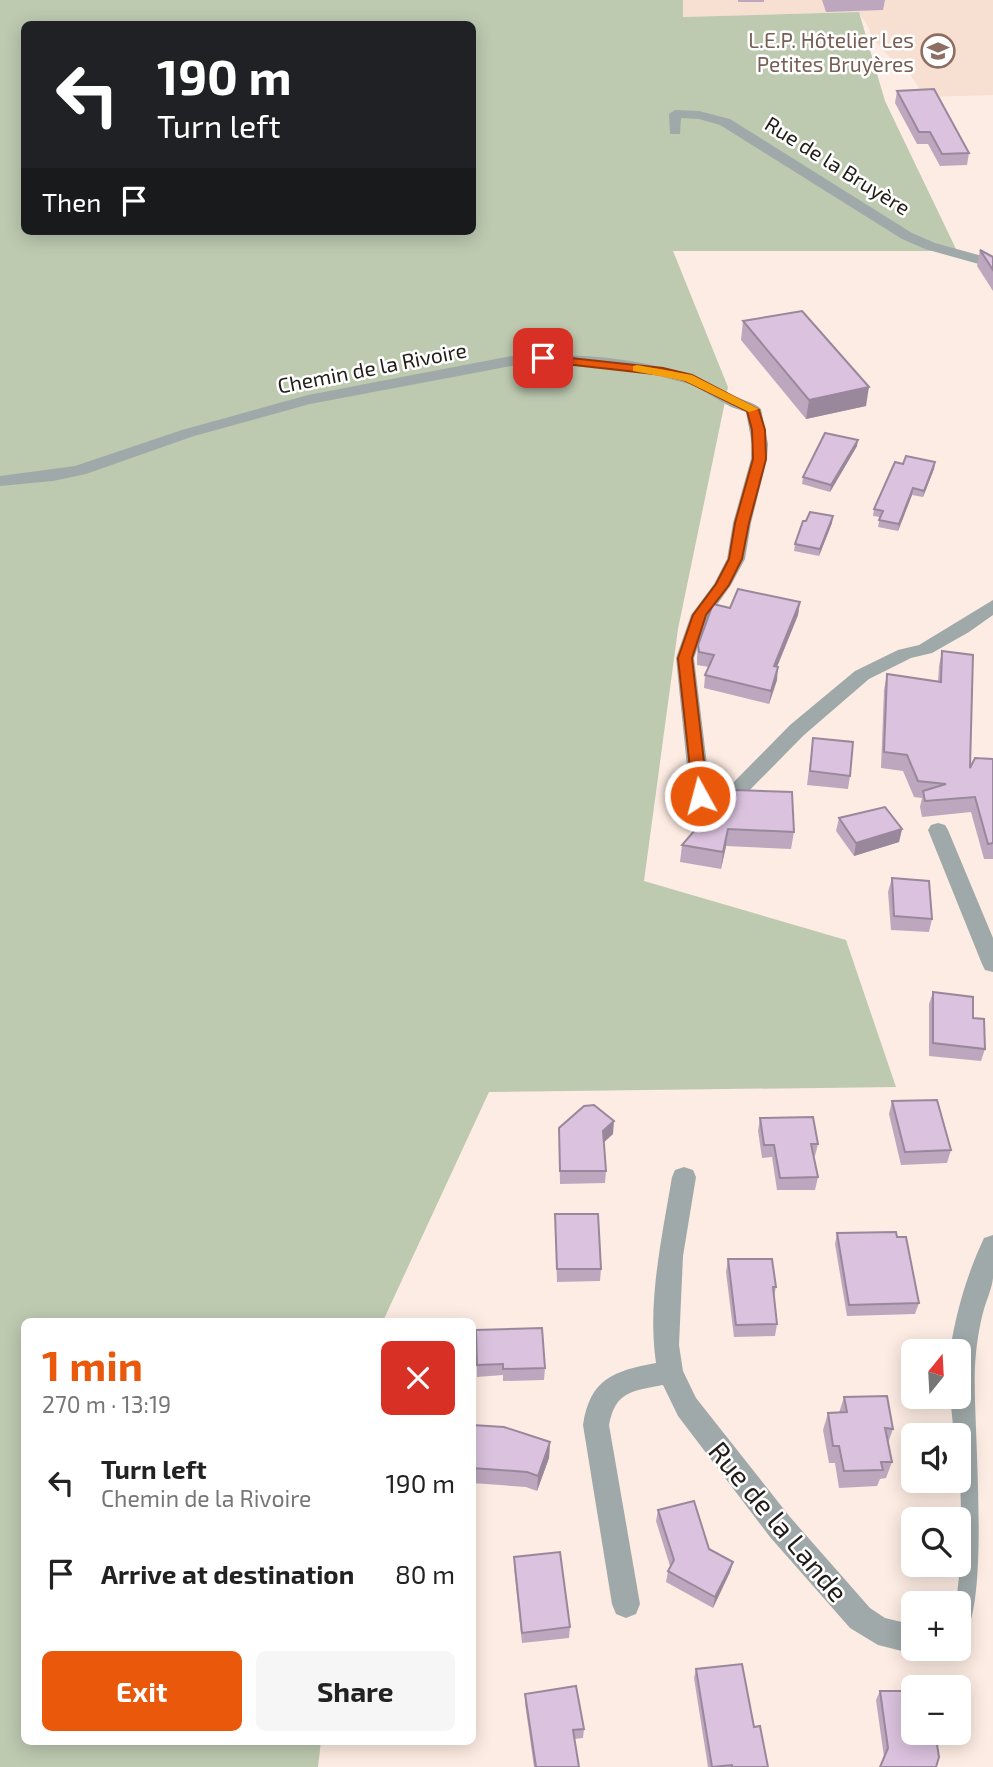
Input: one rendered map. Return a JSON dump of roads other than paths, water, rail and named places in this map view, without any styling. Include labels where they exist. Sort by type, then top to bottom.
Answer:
[{"type":"street","name":"Rue de la Bruyère","points":[[675,131],[675,114],[699,115],[725,122],[907,236],[930,246],[993,264]]},
{"type":"street","name":"Chemin de la Rivoire","points":[[0,481],[53,476],[80,470],[187,433],[308,400],[517,360],[574,360],[663,372],[705,385],[753,410],[759,430],[760,459],[742,523],[736,559],[726,579],[700,615],[685,658],[699,789],[704,802],[714,805],[730,798],[797,730],[862,675],[963,628],[993,606]]},
{"type":"street","points":[[938,830],[993,964]]},
{"type":"street","name":"Rue de la Lande","points":[[684,1177],[671,1256],[666,1345],[670,1372],[687,1407],[779,1527],[860,1618],[878,1631],[901,1637]]},
{"type":"street","points":[[971,1615],[977,1608],[984,1583],[985,1547],[982,1504],[962,1386],[971,1318],[993,1247]]},
{"type":"street","points":[[626,1604],[596,1425],[597,1408],[603,1395],[618,1384],[670,1372]]},
{"type":"place","name":"L.E.P. Hôtelier Les Petites Bruyères","points":[[938,51]]}]
